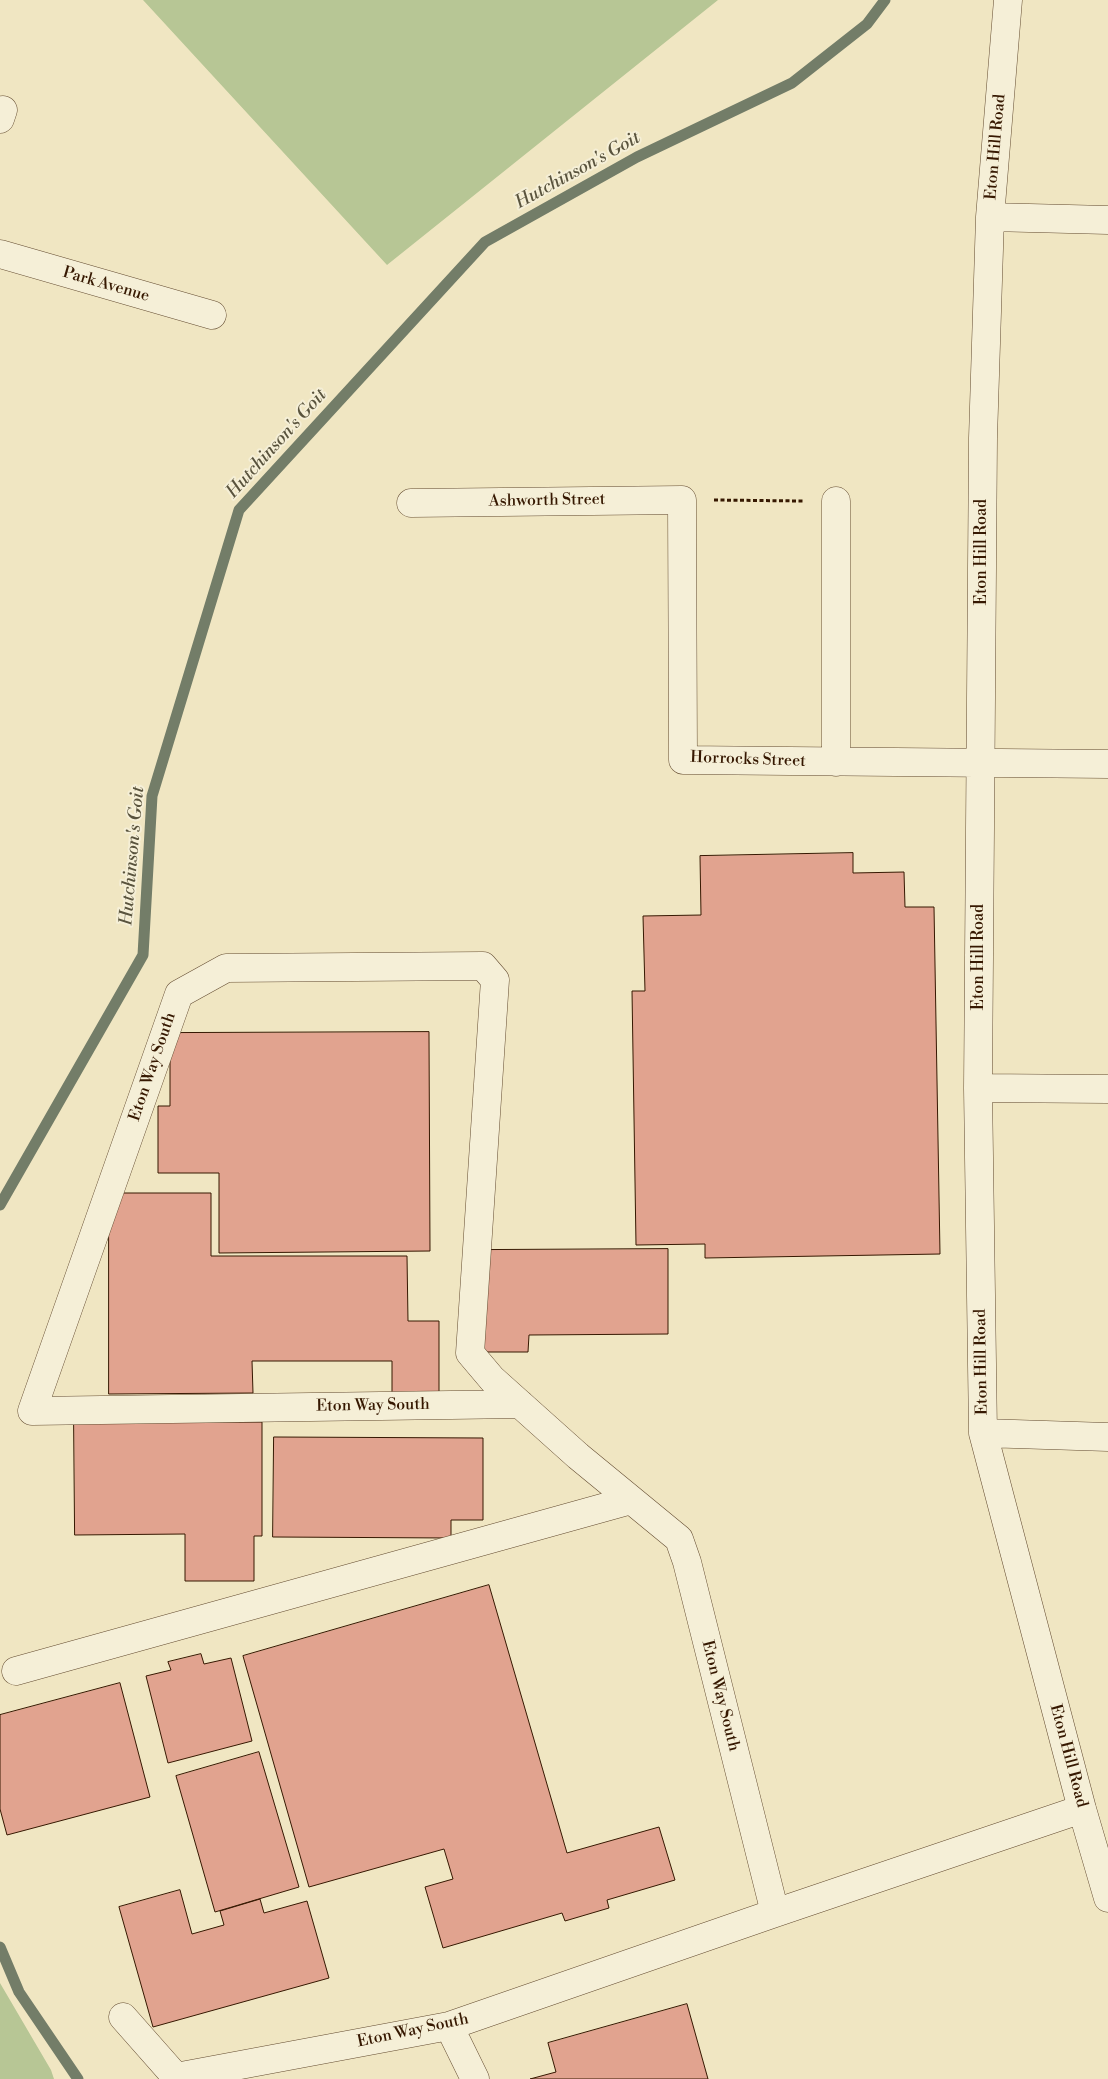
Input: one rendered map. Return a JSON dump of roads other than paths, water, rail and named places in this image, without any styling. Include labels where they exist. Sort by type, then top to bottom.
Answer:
[{"type":"street","name":"Eton Hill Road","points":[[1008,0],[990,218],[983,438],[978,1088],[983,1433],[1082,1809],[1108,1898]]},
{"type":"street","points":[[990,218],[1108,220]]},
{"type":"street","name":"Park Avenue","points":[[0,254],[212,316]]},
{"type":"street","name":"Horrocks Street","points":[[682,500],[683,760],[1108,764]]},
{"type":"street","name":"Ashworth Street","points":[[411,503],[682,500]]},
{"type":"street","points":[[836,501],[836,762]]},
{"type":"street","name":"Eton Way South","points":[[520,1404],[32,1411],[179,994],[226,968],[482,966],[495,980],[470,1353],[492,1380],[679,1539],[687,1562],[774,1913]]},
{"type":"street","points":[[978,1088],[1108,1089]]},
{"type":"street","points":[[983,1433],[1108,1437]]},
{"type":"street","points":[[16,1671],[631,1500]]},
{"type":"street","name":"Eton Way South","points":[[123,2017],[176,2077],[449,2026],[774,1913],[1082,1809]]},
{"type":"street","points":[[449,2026],[476,2079]]},
{"type":"waterway","name":"Hutchinson's Goit","points":[[0,1205],[143,955],[152,796],[239,510],[485,242],[637,157],[792,83],[867,24],[885,0]]},
{"type":"waterway","name":"Hutchinson's Goit","points":[[0,1947],[19,1992],[78,2079]]}]
